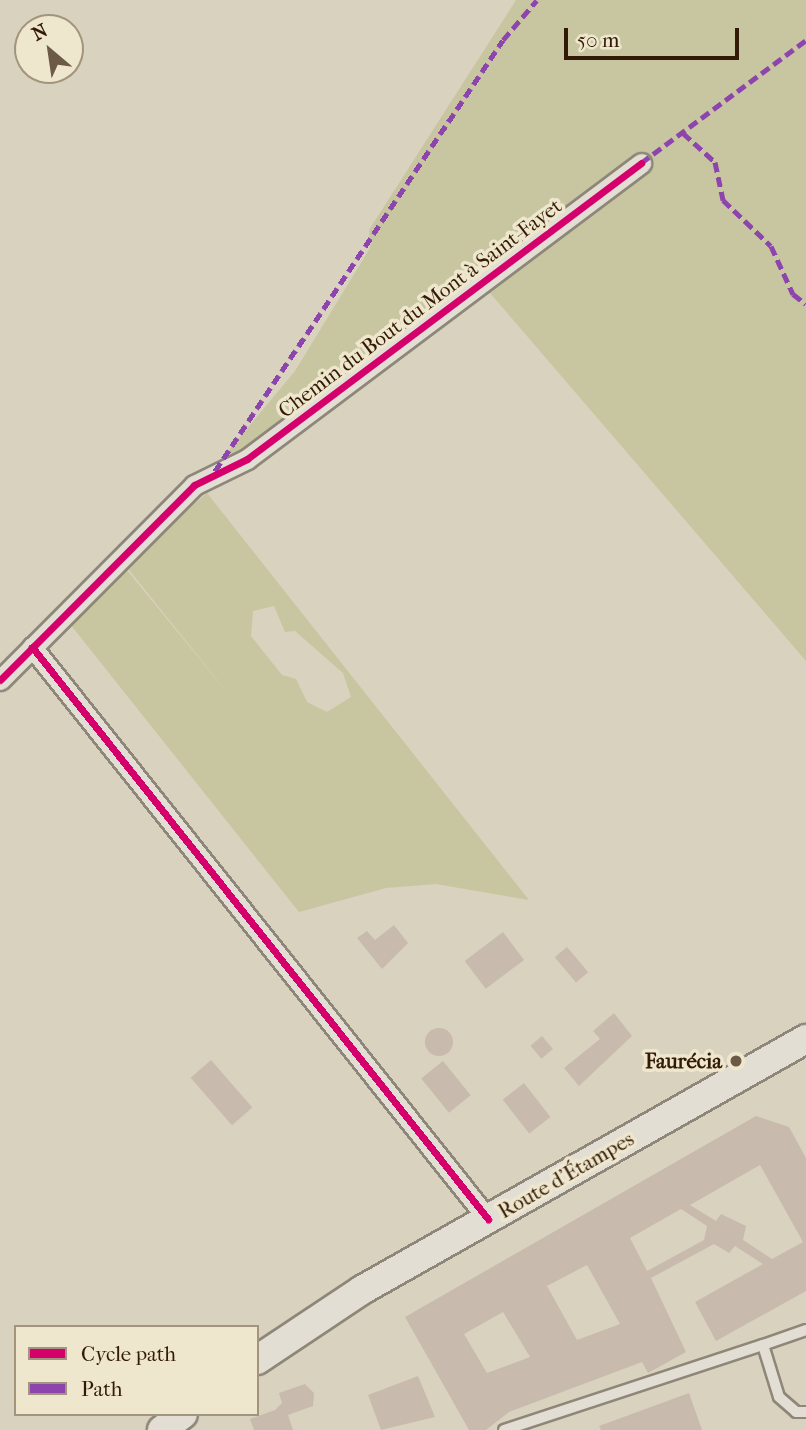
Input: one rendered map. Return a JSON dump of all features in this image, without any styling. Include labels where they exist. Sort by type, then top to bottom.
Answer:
[{"type":"main road","name":"Route d'Étampes","points":[[259,1359],[488,1219],[806,1039]]},
{"type":"main road","points":[[162,1430],[180,1416]]},
{"type":"street","name":"Chemin du Bout du Mont à Saint-Fayet","points":[[32,647],[215,471],[247,459],[641,163]]},
{"type":"street","points":[[0,680],[32,647],[488,1219]]},
{"type":"lane","points":[[504,1430],[806,1330]]},
{"type":"lane","points":[[763,1345],[779,1397],[796,1412],[806,1412]]},
{"type":"shaded area","points":[[516,0],[806,0],[806,661],[490,293],[399,338],[205,479],[295,371],[370,248],[369,230]]},
{"type":"shaded area","points":[[207,493],[529,900],[436,884],[386,888],[299,912],[66,619],[122,564],[235,702],[125,565]],"holes":[[[274,606],[285,632],[295,631],[343,673],[351,697],[327,712],[307,702],[296,679],[282,675],[251,636],[253,611]]]},
{"type":"building","points":[[394,925],[408,943],[382,969],[357,938],[367,931],[375,940]]},
{"type":"building","points":[[503,932],[524,960],[486,989],[465,961]]},
{"type":"building","points":[[567,947],[588,972],[576,983],[555,957]]},
{"type":"building","points":[[614,1013],[632,1036],[579,1086],[564,1068],[600,1039],[593,1031]]},
{"type":"building","points":[[439,1028],[449,1032],[453,1042],[449,1052],[439,1056],[429,1052],[425,1042],[429,1032]]},
{"type":"building","points":[[542,1036],[553,1049],[541,1059],[531,1046]]},
{"type":"building","points":[[211,1060],[252,1108],[232,1125],[191,1078]]},
{"type":"building","points":[[443,1061],[471,1095],[449,1113],[421,1079]]},
{"type":"building","points":[[524,1083],[550,1117],[529,1134],[503,1100]]},
{"type":"building","points":[[756,1116],[789,1127],[806,1158],[806,1291],[716,1341],[695,1302],[763,1264],[735,1246],[729,1253],[714,1244],[651,1278],[686,1352],[648,1373],[642,1362],[509,1412],[486,1430],[469,1430],[405,1317]],"holes":[[[760,1165],[803,1242],[772,1259],[743,1240],[746,1226],[721,1214],[716,1221],[690,1205]],[[681,1209],[707,1226],[704,1240],[647,1271],[630,1238]],[[587,1265],[620,1324],[577,1340],[547,1286]],[[503,1312],[530,1357],[487,1373],[464,1334]]]},
{"type":"building","points":[[418,1376],[435,1417],[381,1430],[368,1395]]},
{"type":"building","points":[[305,1384],[314,1393],[313,1406],[288,1415],[293,1430],[254,1430],[250,1419],[275,1410],[282,1403],[279,1393]]},
{"type":"building","points":[[689,1393],[702,1430],[601,1430],[599,1426]]},
{"type":"marked path","points":[[215,471],[503,40],[537,0]]},
{"type":"marked path","points":[[641,163],[806,40]]},
{"type":"marked path","points":[[683,133],[715,162],[723,200],[771,246],[793,294],[806,304]]},
{"type":"cycle path","points":[[0,680],[194,485],[247,459],[641,163]]},
{"type":"cycle path","points":[[32,647],[488,1219]]},
{"type":"place","name":"Faurécia","points":[[736,1061]]}]
